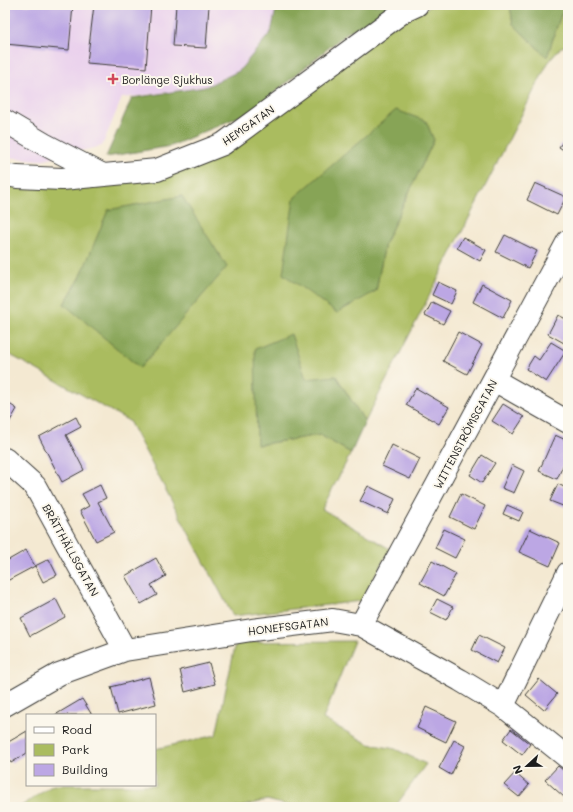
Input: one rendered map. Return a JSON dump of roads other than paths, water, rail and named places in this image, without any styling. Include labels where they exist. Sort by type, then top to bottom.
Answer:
[{"type":"street","name":"HEMGATAN","points":[[5,175],[62,179],[157,170],[223,144],[404,11],[416,5]]},
{"type":"street","points":[[5,121],[44,144],[103,175]]},
{"type":"street","name":"WITTENSTRÖMSGATAN","points":[[361,625],[568,241]]},
{"type":"street","points":[[494,380],[568,422]]},
{"type":"street","name":"BRÄTTHÄLLSGATAN","points":[[5,459],[35,486],[125,650]]},
{"type":"street","points":[[503,706],[568,572]]},
{"type":"street","name":"HONEFSGATAN","points":[[5,705],[59,674],[125,650],[252,630],[333,620],[361,625],[460,680],[503,706],[568,758]]},
{"type":"place","name":"Borlänge Sjukhus","points":[[113,79]]}]
